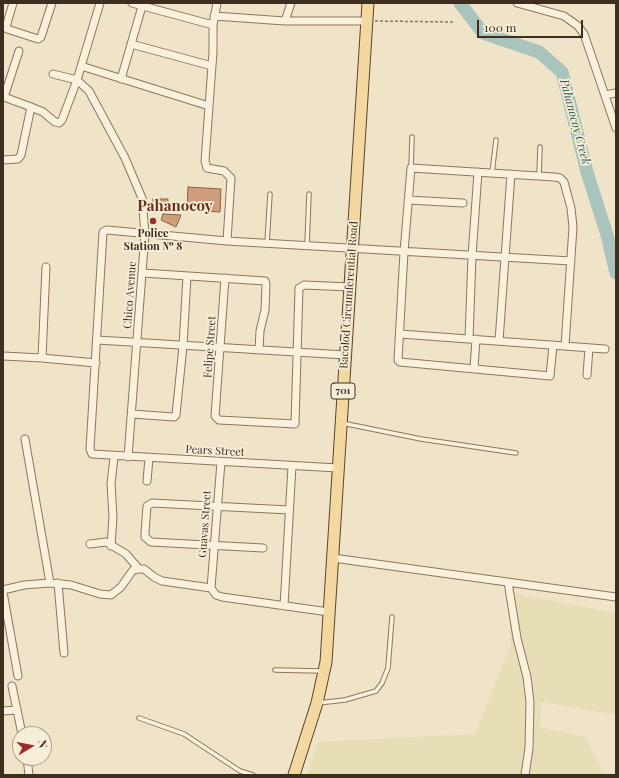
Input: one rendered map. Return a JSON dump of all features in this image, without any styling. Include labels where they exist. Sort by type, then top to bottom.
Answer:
[{"type":"main road","name":"Bacolod Circumferential Road","points":[[294,775],[317,703],[325,671],[368,3]]},
{"type":"street","points":[[13,3],[6,27],[7,29],[38,39],[41,37],[52,3]]},
{"type":"street","points":[[19,51],[4,97],[43,112],[55,122],[61,122],[77,80],[100,3]]},
{"type":"street","points":[[132,3],[142,4],[213,25]]},
{"type":"street","points":[[217,3],[213,25],[212,66],[205,165],[210,170],[227,172],[231,178],[227,240]]},
{"type":"street","points":[[285,21],[291,3]]},
{"type":"street","points":[[517,3],[564,16],[578,26],[584,34],[616,128]]},
{"type":"street","points":[[122,79],[142,4]]},
{"type":"street","points":[[214,16],[285,21],[367,21]]},
{"type":"street","points":[[131,44],[212,66]]},
{"type":"street","points":[[81,66],[209,106]]},
{"type":"street","points":[[53,74],[77,80]]},
{"type":"street","name":"Chico Avenue","points":[[77,80],[89,91],[125,158],[142,198],[145,234],[143,273],[128,457]]},
{"type":"street","points":[[605,95],[616,93]]},
{"type":"street","points":[[3,160],[18,159],[21,155],[31,107]]},
{"type":"street","points":[[553,345],[550,376],[400,362],[398,360],[404,252],[411,168],[539,176],[560,178],[564,182],[571,208],[573,227],[565,346]]},
{"type":"street","points":[[474,368],[472,256],[478,172]]},
{"type":"street","points":[[499,341],[510,174]]},
{"type":"street","points":[[408,200],[463,203]]},
{"type":"street","points":[[3,356],[96,363],[103,232],[107,230],[267,243],[571,261]]},
{"type":"street","points":[[42,358],[46,267]]},
{"type":"street","points":[[143,273],[262,281],[266,284],[259,350]]},
{"type":"street","points":[[132,414],[170,417],[176,415],[183,346],[187,276]]},
{"type":"street","name":"Felipe Street","points":[[225,278],[216,418],[295,424],[297,353]]},
{"type":"street","points":[[297,353],[300,286],[350,287]]},
{"type":"street","points":[[400,334],[605,349]]},
{"type":"street","points":[[97,340],[345,355]]},
{"type":"street","points":[[587,375],[589,348]]},
{"type":"street","name":"Pears Street","points":[[96,363],[91,453],[94,455],[338,468]]},
{"type":"street","points":[[25,439],[50,582]]},
{"type":"street","points":[[111,546],[113,517],[111,484],[114,457]]},
{"type":"street","points":[[147,481],[149,458]]},
{"type":"street","name":"Guavas Street","points":[[211,588],[221,462]]},
{"type":"street","points":[[284,606],[292,466]]},
{"type":"street","points":[[263,548],[151,542],[145,537],[149,504],[289,510]]},
{"type":"street","points":[[90,544],[101,541],[111,546],[126,554],[139,569]]},
{"type":"street","points":[[333,558],[616,597]]},
{"type":"street","points":[[18,676],[3,591],[24,585],[50,582],[111,595],[121,588],[133,570],[144,569],[162,581],[211,588],[216,595],[222,597],[329,612]]},
{"type":"street","points":[[508,582],[527,677],[530,702],[525,775]]},
{"type":"street","points":[[58,583],[64,653]]},
{"type":"street","points":[[12,686],[20,726]]},
{"type":"street","points":[[3,711],[17,710]]},
{"type":"lane","points":[[411,168],[412,137]]},
{"type":"lane","points":[[492,173],[496,140]]},
{"type":"lane","points":[[539,176],[540,147]]},
{"type":"lane","points":[[267,243],[270,194]]},
{"type":"lane","points":[[307,245],[309,194]]},
{"type":"lane","points":[[341,423],[421,439],[516,453]]},
{"type":"lane","points":[[317,703],[345,700],[376,691],[382,683],[388,668],[392,617]]},
{"type":"lane","points":[[275,670],[325,671]]},
{"type":"lane","points":[[140,718],[184,734],[240,771],[253,775]]},
{"type":"path","points":[[367,21],[453,22]]},
{"type":"shaded area","points":[[512,593],[616,613],[616,715],[542,702],[539,727],[585,737],[604,773],[608,775],[307,775],[318,742],[475,734],[510,646]]},
{"type":"building","points":[[188,187],[221,189],[220,212],[187,210]]},
{"type":"building","points":[[153,199],[168,199],[168,209],[153,209]]},
{"type":"building","points":[[163,214],[181,215],[176,227],[161,220]]},
{"type":"waterway","name":"Pahanocoy Creek","points":[[460,3],[483,33],[539,52],[562,72],[587,172],[607,235],[616,273]]},
{"type":"place","name":"Police Station № 8","points":[[153,221]]},
{"type":"district","name":"Pahanocoy","points":[[175,206]]}]
